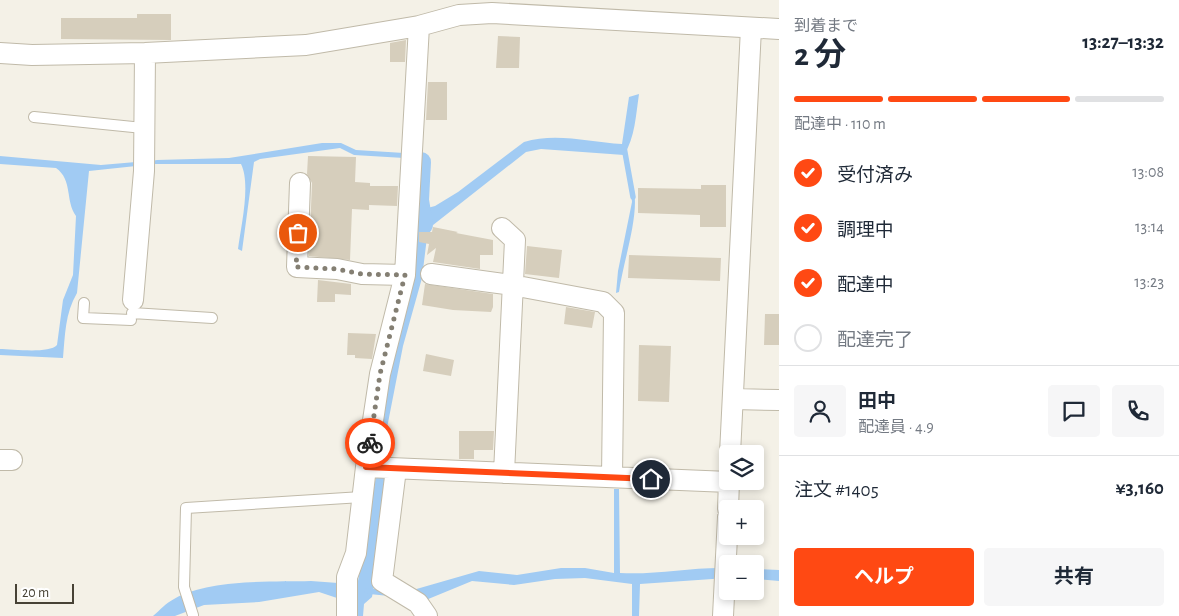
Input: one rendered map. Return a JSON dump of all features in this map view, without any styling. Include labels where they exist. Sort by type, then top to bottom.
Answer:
[{"type":"street","points":[[0,53],[32,55],[145,53],[306,45],[419,26],[459,15],[492,13],[779,30]]},
{"type":"street","points":[[347,608],[347,577],[356,553],[380,374],[405,275],[419,26]]},
{"type":"street","points":[[730,445],[751,28]]},
{"type":"street","points":[[132,316],[144,164],[145,53]]},
{"type":"street","points":[[300,183],[296,267],[337,269],[362,274],[405,275]]},
{"type":"street","points":[[502,228],[515,240],[504,473]]},
{"type":"street","points":[[431,274],[512,285],[604,302],[614,313],[612,477]]},
{"type":"street","points":[[733,399],[779,400]]},
{"type":"street","points":[[369,467],[719,482]]},
{"type":"street","points":[[396,469],[382,581],[408,595],[418,603],[427,616]]},
{"type":"street","points":[[723,616],[727,545]]},
{"type":"lane","points":[[34,117],[143,128]]},
{"type":"lane","points":[[84,303],[83,318],[132,316],[212,318]]},
{"type":"lane","points":[[193,615],[184,587],[186,508],[362,497]]},
{"type":"water","points":[[639,94],[633,134],[624,155],[541,149],[526,152],[428,229],[422,278],[403,346],[386,433],[389,454],[386,506],[372,582],[374,586],[372,597],[364,604],[363,616],[352,616],[376,476],[376,455],[416,211],[435,206],[458,192],[524,142],[548,138],[573,138],[622,144],[629,97]]},
{"type":"water","points":[[322,143],[341,143],[356,150],[404,153],[404,158],[354,155],[340,148],[260,159],[254,162],[242,251],[238,249],[245,194],[244,172],[241,164],[152,164],[152,161],[157,160],[229,158]]},
{"type":"water","points":[[0,156],[101,165],[136,162],[136,166],[89,171],[77,293],[68,317],[63,358],[0,355],[0,349],[39,350],[53,348],[57,345],[63,300],[73,275],[76,216],[65,178],[56,168],[0,164]]},
{"type":"water","points":[[631,190],[634,190],[635,201],[633,227],[619,292],[616,293],[618,271],[632,202]]},
{"type":"water","points":[[614,489],[619,489],[620,573],[719,568],[719,579],[640,584],[639,616],[632,616],[632,584],[585,578],[555,579],[514,585],[472,581],[421,602],[413,590],[479,571],[517,575],[561,568],[585,568],[614,573]]},
{"type":"water","points":[[764,569],[779,570],[779,581],[764,580]]},
{"type":"water","points":[[311,581],[338,583],[337,598],[319,592],[259,602],[204,605],[175,616],[153,616],[174,599],[205,588],[241,583]]},
{"type":"building","points":[[137,14],[171,14],[171,40],[61,39],[61,18],[137,18]]},
{"type":"building","points":[[498,36],[520,37],[519,68],[496,68]]},
{"type":"building","points":[[406,40],[405,62],[390,62],[390,43]]},
{"type":"building","points":[[428,82],[447,82],[447,120],[426,120]]},
{"type":"building","points":[[308,156],[356,157],[355,182],[370,183],[370,186],[398,186],[397,206],[369,205],[369,210],[352,209],[350,260],[309,256],[312,183],[307,174]]},
{"type":"building","points":[[701,185],[726,185],[726,227],[700,227],[700,215],[638,213],[638,188],[701,189]]},
{"type":"building","points":[[433,227],[493,240],[493,255],[480,255],[480,269],[433,262],[436,248],[427,255],[429,244],[419,242],[419,232],[432,232]]},
{"type":"building","points":[[527,246],[562,250],[559,278],[525,274]]},
{"type":"building","points":[[629,255],[721,258],[720,281],[628,278]]},
{"type":"building","points":[[318,280],[351,284],[351,295],[335,294],[335,302],[317,302]]},
{"type":"building","points":[[425,284],[493,294],[493,307],[491,312],[453,310],[422,305]]},
{"type":"building","points":[[566,307],[595,312],[592,328],[564,324]]},
{"type":"building","points":[[765,314],[779,314],[779,345],[764,345]]},
{"type":"building","points":[[348,333],[376,334],[372,359],[355,358],[355,355],[347,355]]},
{"type":"building","points":[[639,345],[671,346],[669,402],[638,401]]},
{"type":"building","points":[[426,354],[454,360],[451,376],[423,371]]},
{"type":"building","points":[[459,431],[494,431],[493,450],[474,450],[474,459],[459,459]]},
{"type":"waterway","points":[[624,147],[633,197]]},
{"type":"waterway","points":[[421,162],[419,200],[423,225]]},
{"type":"waterway","points":[[367,591],[387,593]]},
{"type":"way so far","points":[[298,233],[296,267],[337,269],[362,274],[405,275],[380,374],[370,443]]},
{"type":"route","points":[[370,443],[366,467],[651,479]]}]
